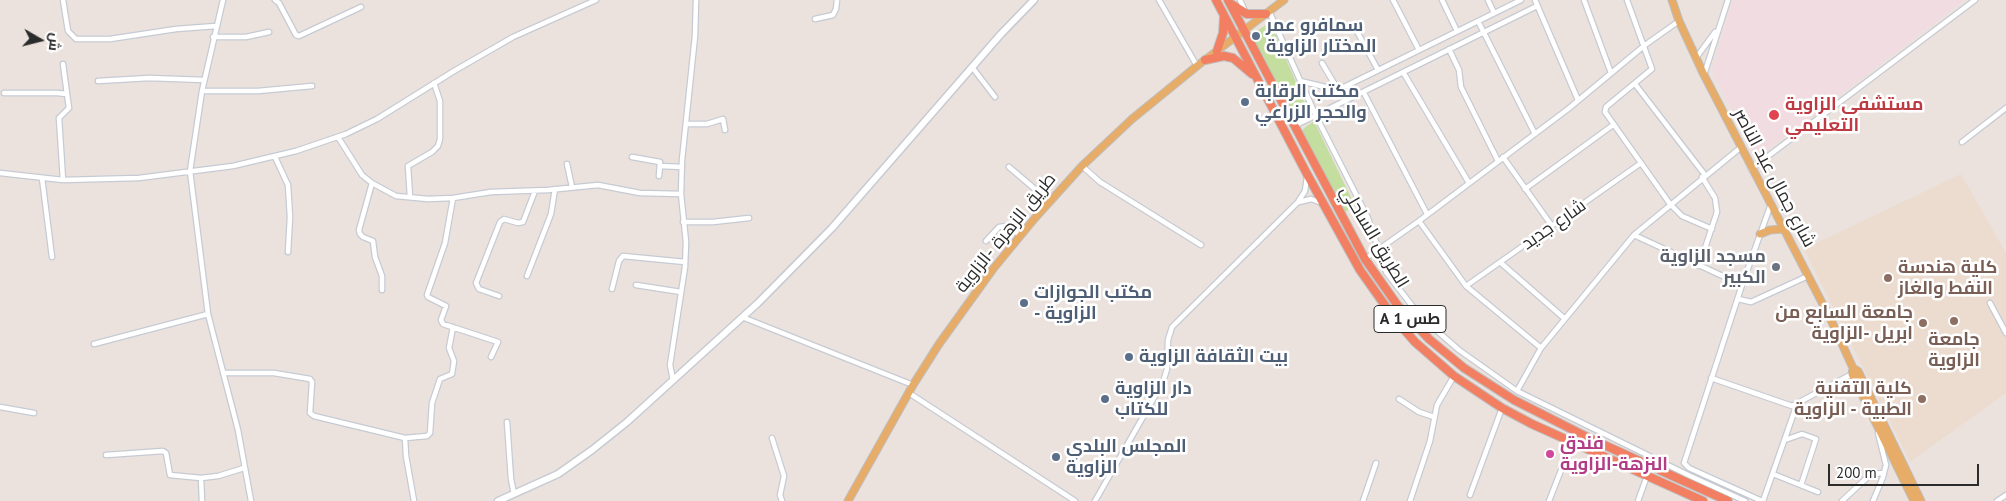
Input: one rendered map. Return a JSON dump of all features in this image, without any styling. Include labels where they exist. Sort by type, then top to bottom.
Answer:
[{"type":"highway","name":"الطريق الساحلي","points":[[1216,0],[1322,203],[1373,290],[1415,342],[1454,376],[1502,408],[1703,501]]},
{"type":"highway","name":"الطريق الساحلي","points":[[1228,1],[1365,258],[1385,289],[1412,322],[1446,354],[1478,378],[1514,400],[1591,439],[1728,501]]},
{"type":"highway","points":[[1228,1],[1237,10],[1247,14],[1267,13]]},
{"type":"highway","points":[[1217,51],[1223,34],[1223,14]]},
{"type":"highway","points":[[1205,60],[1224,56],[1234,58],[1258,80]]},
{"type":"main road","name":"طريق الزهرة -الزاوية","points":[[848,501],[853,497],[913,385],[945,336],[1020,235],[1049,201],[1082,166],[1141,112],[1197,66],[1284,0]]},
{"type":"main road","name":"شارع جمال عبد الناصر","points":[[1672,0],[1678,21],[1740,148],[1808,276],[1854,371],[1921,501]]},
{"type":"main road","points":[[498,501],[558,474],[592,450],[627,422],[742,317],[832,228],[1031,1]]},
{"type":"main road","points":[[1760,234],[1770,230],[1783,229]]},
{"type":"main road","name":"شارع جمال عبد الناصر","points":[[1854,371],[1878,428],[1914,501]]},
{"type":"street","points":[[63,0],[68,31],[76,39],[110,39],[176,29],[216,26]]},
{"type":"street","points":[[222,0],[204,80],[190,171],[208,314],[238,430],[251,501]]},
{"type":"street","points":[[275,0],[279,3],[296,35],[299,36],[361,7]]},
{"type":"street","points":[[0,173],[63,180],[139,178],[232,166],[275,157],[338,137],[377,118],[513,37],[596,0]]},
{"type":"street","points":[[673,380],[670,365],[685,262],[682,166],[688,124],[696,0]]},
{"type":"street","points":[[815,19],[833,15],[837,0]]},
{"type":"street","points":[[1159,0],[1197,66]]},
{"type":"street","points":[[1240,0],[1247,14]]},
{"type":"street","points":[[1393,0],[1419,50]]},
{"type":"street","points":[[1442,0],[1457,31]]},
{"type":"street","points":[[1488,0],[1494,12]]},
{"type":"street","points":[[1300,82],[1338,90],[1494,12],[1522,0]]},
{"type":"street","points":[[1535,0],[1578,100]]},
{"type":"street","points":[[1584,0],[1611,73]]},
{"type":"street","points":[[1627,0],[1645,45],[1652,69],[1605,108],[1605,112],[1670,204],[1682,216],[1712,229]]},
{"type":"street","points":[[1704,75],[1728,0]]},
{"type":"street","points":[[1751,169],[1975,0]]},
{"type":"street","points":[[1294,126],[1537,6]]},
{"type":"street","points":[[1267,13],[1316,116],[1368,218],[1377,250],[1391,279],[1420,316],[1459,350],[1517,391],[1688,476],[1745,501]]},
{"type":"street","points":[[1478,21],[1535,134]]},
{"type":"street","points":[[1365,258],[1419,221],[1535,134],[1645,45],[1678,21]]},
{"type":"street","points":[[1354,26],[1378,70]]},
{"type":"street","points":[[1696,59],[1718,29]]},
{"type":"street","points":[[213,37],[246,37],[269,32]]},
{"type":"street","points":[[1450,49],[1459,70],[1461,88],[1500,159],[1552,226]]},
{"type":"street","points":[[1322,62],[1338,90]]},
{"type":"street","points":[[63,64],[69,108],[59,118],[63,180]]},
{"type":"street","points":[[972,67],[995,97]]},
{"type":"street","points":[[1403,72],[1469,183]]},
{"type":"street","points":[[98,81],[149,78],[204,80]]},
{"type":"street","points":[[410,197],[408,166],[432,152],[438,146],[440,139],[440,100],[434,83]]},
{"type":"street","points":[[1635,84],[1704,176],[1716,202],[1717,212],[1699,266]]},
{"type":"street","points":[[202,91],[258,91],[312,86]]},
{"type":"street","points":[[4,93],[68,94]]},
{"type":"street","points":[[1364,93],[1427,214]]},
{"type":"street","points":[[1962,142],[2006,108]]},
{"type":"street","points":[[688,124],[707,124],[723,119],[724,130]]},
{"type":"street","points":[[1525,189],[1613,125]]},
{"type":"street","points":[[338,137],[356,168],[372,183],[391,194],[410,197],[453,198],[491,192],[535,191],[598,184],[640,193],[682,194]]},
{"type":"street","points":[[1517,391],[1542,348],[1634,235],[1740,148]]},
{"type":"street","points":[[632,156],[660,162],[658,176],[660,166],[682,166]]},
{"type":"street","points":[[275,157],[288,185],[290,217],[288,252]]},
{"type":"street","name":"شارع جديد","points":[[1466,286],[1642,163]]},
{"type":"street","points":[[567,164],[572,187]]},
{"type":"street","points":[[1082,166],[1100,182],[1201,245]]},
{"type":"street","points":[[1009,167],[1049,201]]},
{"type":"street","points":[[1095,501],[1163,382],[1167,369],[1168,340],[1172,327],[1298,202],[1305,191],[1307,174]]},
{"type":"street","points":[[42,178],[52,258]]},
{"type":"street","points":[[372,183],[359,230],[363,237],[373,241],[375,258],[382,276],[382,290]]},
{"type":"street","points":[[527,276],[550,214],[555,189]]},
{"type":"street","points":[[499,296],[479,288],[476,282],[500,222],[504,219],[518,223],[523,222],[535,191]]},
{"type":"street","points":[[453,198],[445,243],[427,295],[445,304],[446,307],[441,320],[443,324],[498,342],[491,357]]},
{"type":"street","points":[[1298,202],[1311,199],[1322,203]]},
{"type":"street","points":[[1771,204],[1742,285],[1684,463],[1689,468],[1763,501],[1797,404]]},
{"type":"street","points":[[683,222],[713,222],[750,218]]},
{"type":"street","points":[[1419,221],[1466,286],[1542,348]]},
{"type":"street","points":[[986,241],[999,226],[1006,226],[1020,235]]},
{"type":"street","points":[[1634,235],[1742,285]]},
{"type":"street","points":[[612,289],[619,261],[623,256],[685,262]]},
{"type":"street","points":[[1501,262],[1565,318]]},
{"type":"street","points":[[1738,299],[1751,302],[1808,276]]},
{"type":"street","points":[[636,285],[681,292]]},
{"type":"street","points":[[1990,303],[2006,333]]},
{"type":"street","points":[[94,344],[208,314]]},
{"type":"street","points":[[742,317],[913,385]]},
{"type":"street","points":[[223,374],[274,373],[310,379],[312,382],[311,415],[405,438],[427,436],[430,434],[432,403],[440,379],[452,374],[454,361],[449,348],[453,327]]},
{"type":"street","points":[[1711,378],[1788,405],[1797,404],[1854,371]]},
{"type":"street","points":[[1410,501],[1430,441],[1434,417],[1440,399],[1454,376]]},
{"type":"street","points":[[909,393],[1075,501]]},
{"type":"street","points":[[1399,399],[1418,412],[1434,417]]},
{"type":"street","points":[[0,406],[34,414]]},
{"type":"street","points":[[1470,495],[1502,408]]},
{"type":"street","points":[[507,422],[514,494]]},
{"type":"street","points":[[1873,501],[1884,473],[1886,460],[1878,428]]},
{"type":"street","points":[[1784,440],[1802,434],[1816,439],[1801,486]]},
{"type":"street","points":[[405,438],[406,456],[414,501]]},
{"type":"street","points":[[772,438],[784,476],[780,495],[782,501]]},
{"type":"street","points":[[1549,501],[1572,442]]},
{"type":"street","points":[[106,455],[163,451],[166,453],[170,475],[201,478],[218,476],[244,468]]},
{"type":"street","points":[[1363,501],[1376,463]]},
{"type":"street","points":[[1842,501],[1871,474],[1884,473]]},
{"type":"street","points":[[1773,474],[1818,492]]},
{"type":"street","points":[[1638,501],[1647,476]]},
{"type":"street","points":[[201,478],[202,501]]},
{"type":"street","points":[[1997,501],[2006,496]]},
{"type":"shaded area","name":"مستشفى الزاوية التعليمي","points":[[1732,0],[1965,0],[1757,158],[1712,72]]},
{"type":"shaded area","name":"جامعة السابع من ابريل -الزاوية","points":[[1961,174],[2006,253],[2006,393],[1910,462],[1804,249]]},
{"type":"green space","points":[[1269,23],[1310,115],[1298,120],[1295,120],[1251,38],[1252,34]]},
{"type":"green space","points":[[1314,121],[1355,206],[1343,213],[1302,134],[1303,129]]},
{"type":"place","name":"سمافرو عمر المختار الزاوية","points":[[1256,36]]},
{"type":"place","name":"مكتب الرقابة والحجر الزراعي","points":[[1245,102]]},
{"type":"place","name":"مستشفى الزاوية التعليمي","points":[[1774,115]]},
{"type":"place","name":"مسجد الزاوية الكبير","points":[[1776,267]]},
{"type":"place","name":"كلية هندسة النفط والغاز","points":[[1888,278]]},
{"type":"place","name":"مكتب الجوازات - الزاوية","points":[[1024,303]]},
{"type":"place","name":"جامعة الزاوية","points":[[1954,321]]},
{"type":"place","name":"جامعة السابع من ابريل -الزاوية","points":[[1923,323]]},
{"type":"place","name":"بيت الثقافة الزاوية","points":[[1129,357]]},
{"type":"place","name":"دار الزاوية للكتاب","points":[[1105,399]]},
{"type":"place","name":"كلية التقنية الطبية - الزاوية","points":[[1922,399]]},
{"type":"place","name":"فندق النزهة-الزاوية","points":[[1550,454]]},
{"type":"place","name":"المجلس البلدي الزاوية","points":[[1056,457]]}]
